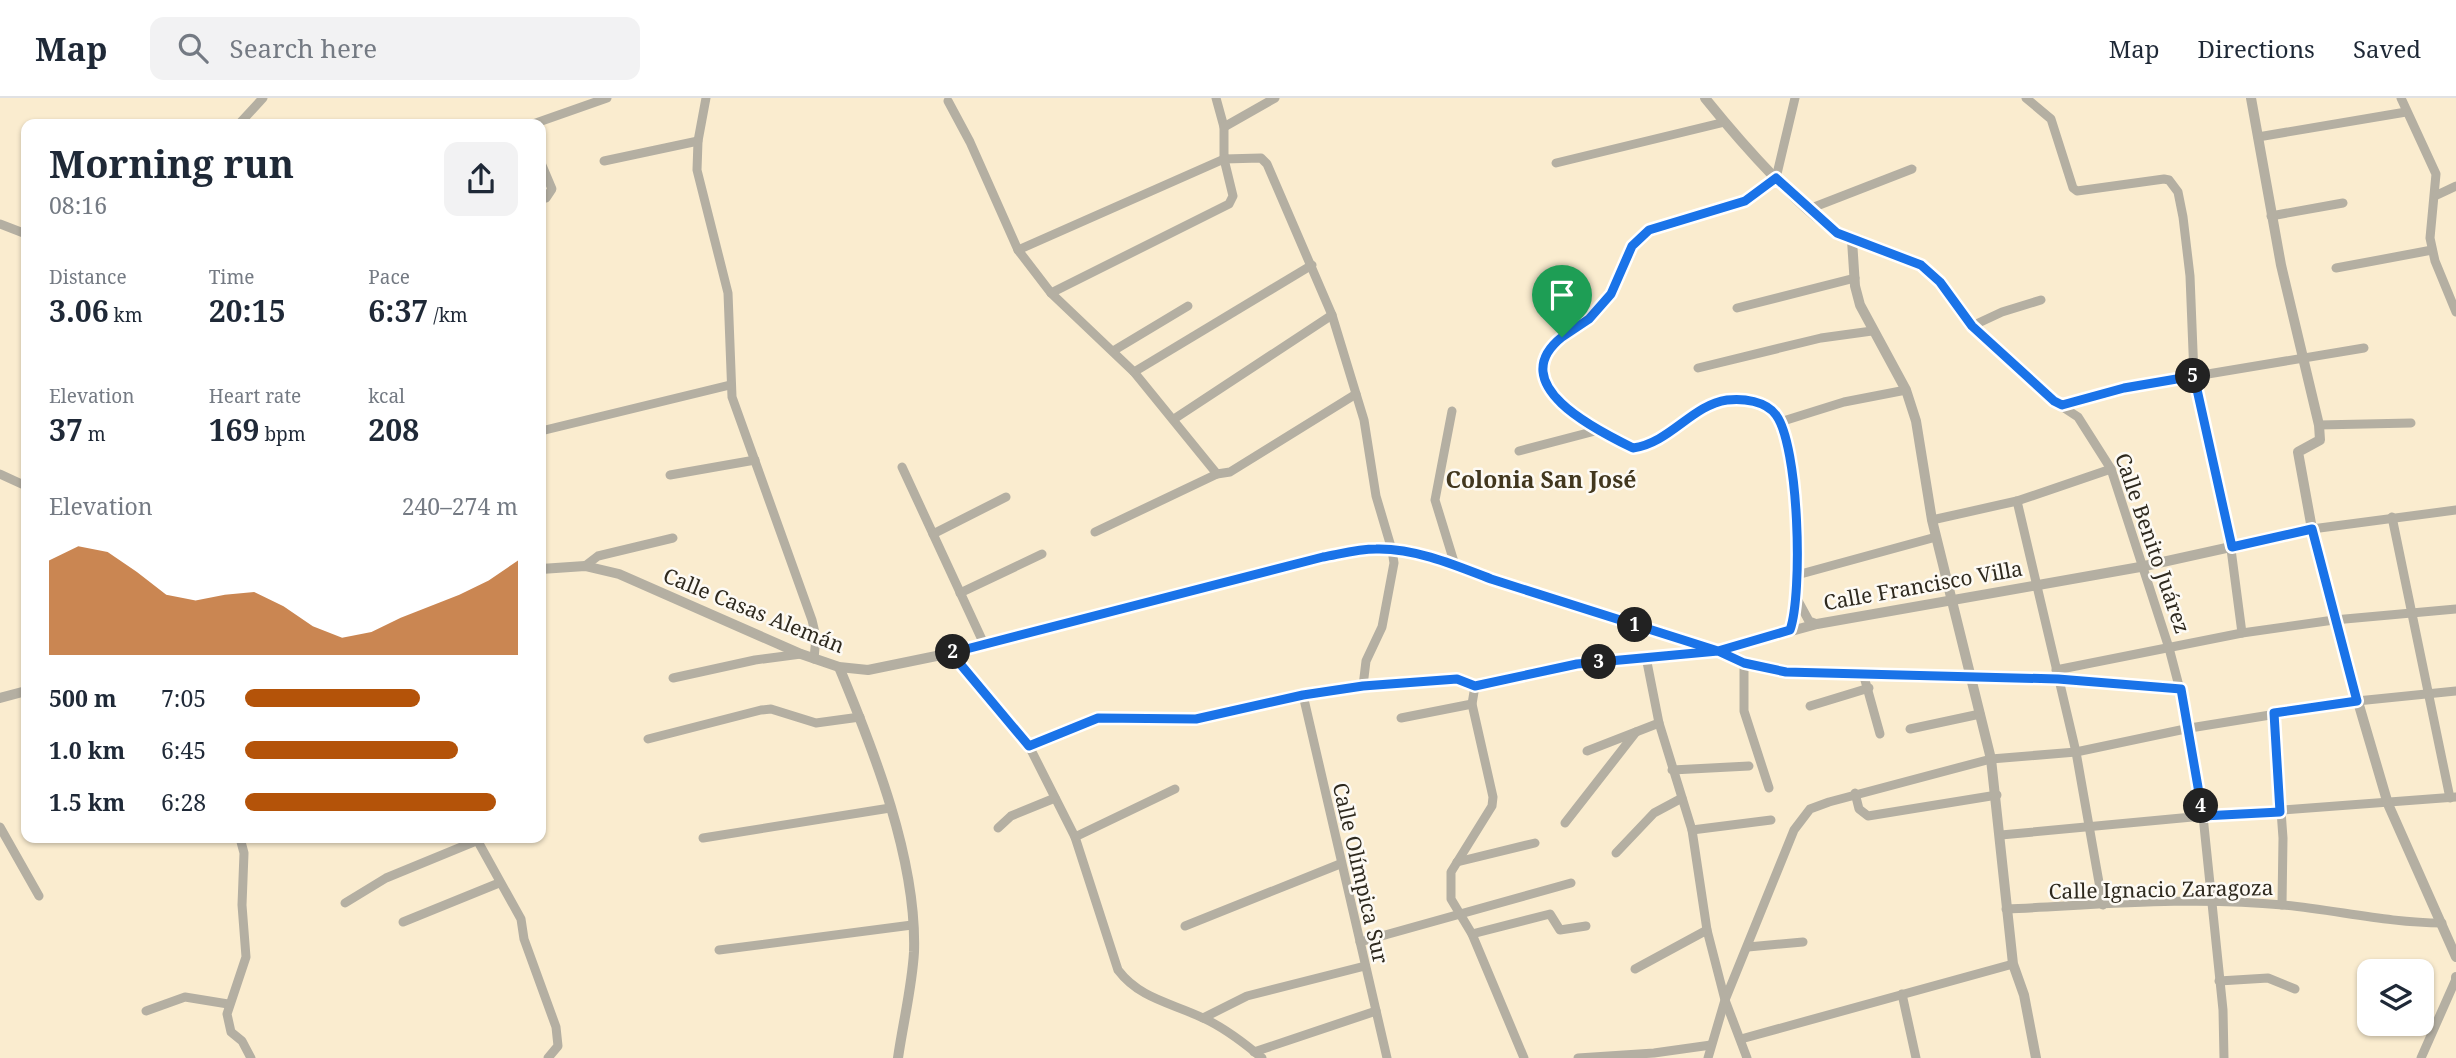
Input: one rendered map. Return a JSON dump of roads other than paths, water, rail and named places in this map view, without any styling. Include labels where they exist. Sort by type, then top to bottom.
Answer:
[{"type":"street","points":[[244,119],[263,98]]},
{"type":"street","points":[[546,119],[607,98]]},
{"type":"street","points":[[706,98],[698,141],[700,188],[728,293],[730,385],[812,620],[816,637],[814,659]]},
{"type":"street","points":[[1051,293],[1229,204],[1233,196],[1224,159],[1224,127],[1216,98]]},
{"type":"street","points":[[1224,127],[1275,98]]},
{"type":"street","name":"Calle Benito Juárez","points":[[1705,98],[1776,178],[1837,233],[1921,265],[1940,282],[1972,326],[2046,396],[2078,416],[2111,469],[2140,567],[2169,648],[2190,728],[2203,816],[2224,1058]]},
{"type":"street","points":[[1790,630],[1797,575],[1793,480],[1789,447],[1780,422],[1771,409],[1752,401],[1729,400],[1706,407],[1644,447],[1633,448],[1599,430],[1553,395],[1544,380],[1542,368],[1550,347],[1589,319],[1611,294],[1632,246],[1649,230],[1745,201],[1776,178],[1795,98]]},
{"type":"street","points":[[2026,98],[2051,119],[2073,188],[2077,191],[2164,179],[2174,185],[2180,201],[2188,254],[2194,376],[2232,547],[2242,633]]},
{"type":"street","points":[[2251,98],[2271,216],[2319,425],[2320,440],[2298,452],[2312,529],[2334,620],[2388,804],[2456,957]]},
{"type":"street","points":[[2401,98],[2433,165],[2437,195],[2431,218],[2432,250],[2456,312]]},
{"type":"street","points":[[948,100],[970,142],[1017,250],[1051,293],[1134,372],[1217,474]]},
{"type":"street","points":[[2258,137],[2406,112]]},
{"type":"street","points":[[1556,163],[1726,122]]},
{"type":"street","points":[[604,161],[698,141]]},
{"type":"street","points":[[1017,250],[1224,159],[1265,160],[1332,315],[1364,420],[1376,496],[1392,550],[1394,562],[1382,627],[1366,661],[1363,686]]},
{"type":"street","points":[[1809,209],[1912,169]]},
{"type":"street","points":[[546,175],[552,189],[546,198]]},
{"type":"street","points":[[2437,195],[2456,186]]},
{"type":"street","points":[[2271,216],[2343,203]]},
{"type":"street","points":[[0,224],[21,232]]},
{"type":"street","points":[[1852,240],[1860,305],[1906,390],[1916,421],[1932,520],[1991,759],[1997,795],[2013,964],[2024,995],[2036,1058]]},
{"type":"street","points":[[2336,268],[2432,250]]},
{"type":"street","points":[[1134,372],[1312,265]]},
{"type":"street","points":[[1737,308],[1855,278]]},
{"type":"street","points":[[1972,326],[2002,312],[2041,300]]},
{"type":"street","points":[[1113,351],[1188,306]]},
{"type":"street","points":[[1174,419],[1332,315]]},
{"type":"street","points":[[1698,368],[1821,338],[1872,331]]},
{"type":"street","points":[[2062,405],[2124,388],[2364,348]]},
{"type":"street","points":[[546,430],[730,385]]},
{"type":"street","points":[[1780,422],[1844,402],[1906,390]]},
{"type":"street","points":[[1095,532],[1217,474],[1230,472],[1356,394]]},
{"type":"street","points":[[1452,411],[1435,500],[1455,565]]},
{"type":"street","points":[[2319,425],[2411,423]]},
{"type":"street","points":[[1519,451],[1599,430]]},
{"type":"street","points":[[670,475],[755,460]]},
{"type":"street","points":[[902,467],[921,514],[984,644]]},
{"type":"street","points":[[1932,520],[2017,501],[2111,469]]},
{"type":"street","points":[[0,474],[21,484]]},
{"type":"street","points":[[933,534],[1006,497]]},
{"type":"street","points":[[2017,501],[2076,752],[2103,905]]},
{"type":"street","name":"Calle Francisco Villa","points":[[1029,746],[1098,718],[1196,719],[1303,695],[1363,686],[1457,679],[1475,686],[1577,664],[1718,651],[1817,624],[2140,567],[2312,529],[2456,510]]},
{"type":"street","points":[[2001,835],[2203,816],[2453,798],[2410,614],[2392,517]]},
{"type":"street","points":[[1797,575],[1936,537]]},
{"type":"street","points":[[585,566],[598,556],[673,538]]},
{"type":"street","name":"Calle Casas Alemán","points":[[546,569],[585,566],[619,574],[801,654],[839,667],[868,670],[951,653],[1323,557],[1376,549],[1392,550],[1455,565],[1491,579],[1718,651],[1744,663],[1786,672],[1971,677],[2057,675],[2181,689]]},
{"type":"street","points":[[960,593],[1042,554]]},
{"type":"street","points":[[1796,596],[1809,621],[1817,624]]},
{"type":"street","points":[[2057,675],[2242,633],[2334,620],[2456,609]]},
{"type":"street","points":[[951,653],[1029,746],[1075,837],[1118,971],[1130,986],[1147,996],[1203,1018],[1236,1036],[1258,1055],[1376,1011]]},
{"type":"street","points":[[673,678],[755,660],[801,654]]},
{"type":"street","points":[[1646,657],[1659,723],[1692,830],[1707,930],[1725,1000],[1746,1058]]},
{"type":"street","points":[[1744,663],[1744,711],[1769,788]]},
{"type":"street","points":[[839,667],[860,717],[890,808],[910,899],[914,952],[898,1058]]},
{"type":"street","points":[[1863,673],[1880,734]]},
{"type":"street","points":[[1475,686],[1472,704],[1493,797],[1492,806],[1457,862],[1449,883],[1451,899],[1472,934],[1524,1058]]},
{"type":"street","points":[[1810,706],[1869,688]]},
{"type":"street","points":[[1708,1058],[1725,1000],[1794,830],[1810,809],[1856,793],[1991,759],[2076,752],[2274,713],[2427,692],[2456,691]]},
{"type":"street","points":[[0,698],[21,692]]},
{"type":"street","name":"Calle Olímpica Sur","points":[[1303,695],[1387,1058]]},
{"type":"street","points":[[1401,718],[1472,704]]},
{"type":"street","points":[[648,739],[761,709],[771,709],[816,723],[860,717]]},
{"type":"street","points":[[2274,713],[2283,838],[2282,905]]},
{"type":"street","points":[[1910,729],[1980,714]]},
{"type":"street","points":[[1587,751],[1659,723]]},
{"type":"street","points":[[1565,823],[1636,732]]},
{"type":"street","points":[[1672,770],[1749,766]]},
{"type":"street","points":[[1075,837],[1175,789]]},
{"type":"street","points":[[1856,793],[1859,809],[1868,816],[1997,795]]},
{"type":"street","points":[[998,828],[1011,816],[1055,798]]},
{"type":"street","points":[[1616,853],[1654,813],[1682,798]]},
{"type":"street","points":[[703,838],[890,808]]},
{"type":"street","points":[[1692,830],[1771,820]]},
{"type":"street","points":[[0,827],[39,897]]},
{"type":"street","points":[[241,843],[244,853],[242,905],[246,957],[228,1004],[231,1032],[242,1041],[251,1058]]},
{"type":"street","points":[[345,903],[386,878],[467,843]]},
{"type":"street","points":[[478,843],[521,919],[524,939],[556,1027],[558,1046],[548,1058]]},
{"type":"street","points":[[1457,862],[1535,844]]},
{"type":"street","points":[[1185,926],[1340,864]]},
{"type":"street","points":[[403,922],[499,883]]},
{"type":"street","points":[[1360,942],[1572,883]]},
{"type":"street","name":"Calle Ignacio Zaragoza","points":[[2006,909],[2211,902],[2282,905],[2413,923],[2442,923]]},
{"type":"street","points":[[1472,934],[1550,914],[1560,930],[1586,926]]},
{"type":"street","points":[[719,950],[912,925]]},
{"type":"street","points":[[1635,969],[1707,930]]},
{"type":"street","points":[[1748,947],[1803,942]]},
{"type":"street","points":[[1741,1039],[2013,964]]},
{"type":"street","points":[[1203,1018],[1258,992],[1365,966]]},
{"type":"street","points":[[2219,981],[2268,978],[2295,989]]},
{"type":"street","points":[[2421,1058],[2456,979]]},
{"type":"street","points":[[1902,995],[1916,1058]]},
{"type":"street","points":[[146,1011],[185,997],[228,1004]]},
{"type":"street","points":[[1578,1058],[1711,1045]]},
{"type":"district","name":"Colonia San José","points":[[1541,479]]}]
